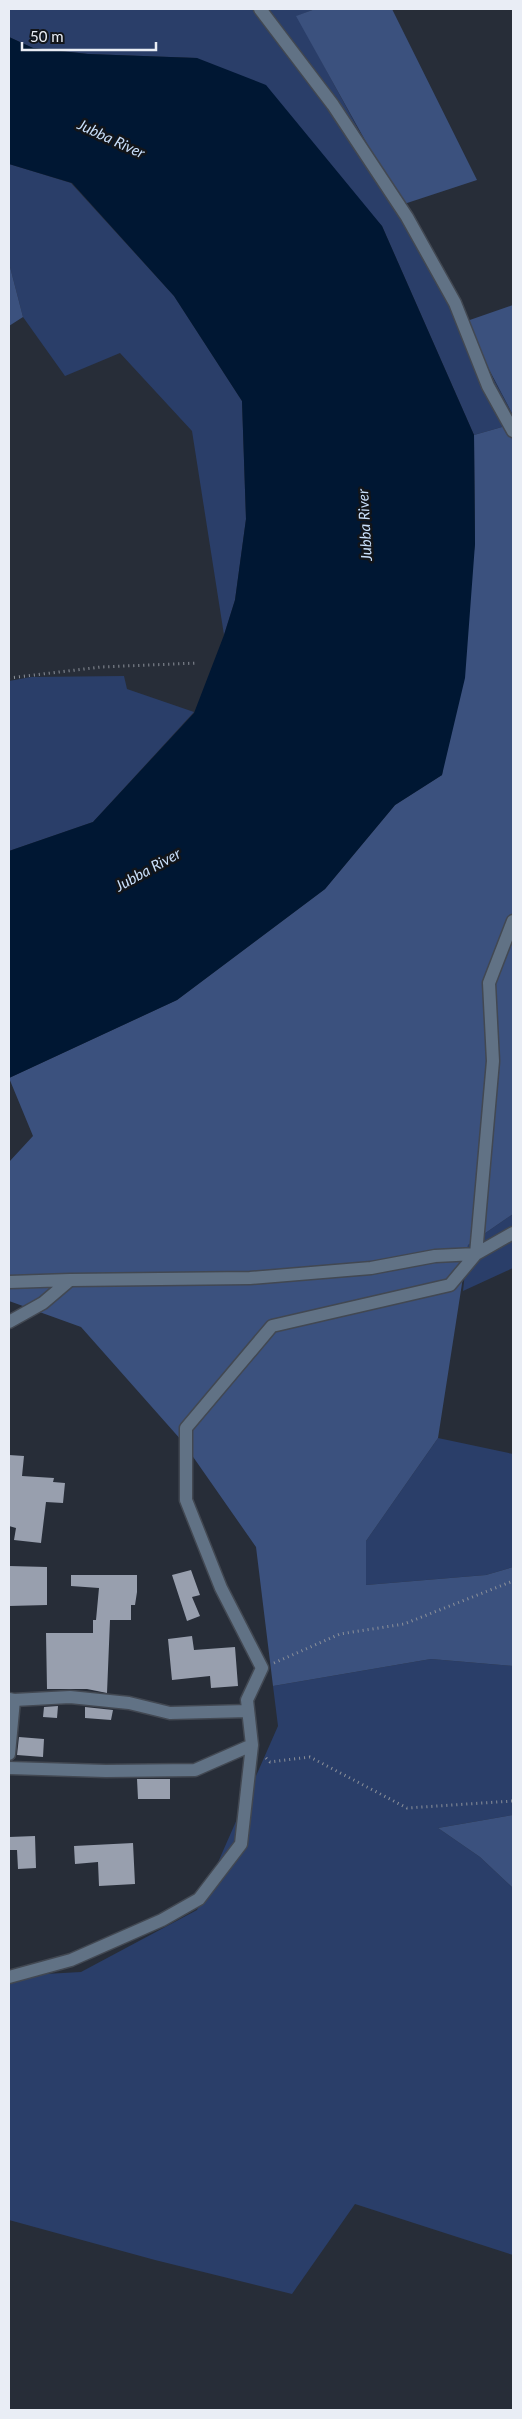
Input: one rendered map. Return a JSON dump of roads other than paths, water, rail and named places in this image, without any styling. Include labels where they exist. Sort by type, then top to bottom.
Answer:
[{"type":"street","points":[[260,9],[334,105],[407,217],[455,302],[488,386],[513,431]]},
{"type":"street","points":[[476,1254],[493,1061],[489,983],[513,921]]},
{"type":"street","points":[[9,1977],[72,1960],[162,1920],[199,1899],[241,1844],[252,1746],[247,1700],[262,1668],[221,1588],[186,1500],[186,1428],[272,1326],[450,1285],[476,1254],[513,1233]]},
{"type":"street","points":[[9,1282],[250,1278],[371,1268],[435,1256],[476,1254]]},
{"type":"street","points":[[9,1322],[43,1303],[70,1280]]},
{"type":"street","points":[[9,1754],[11,1700],[70,1696],[129,1703],[170,1713],[248,1712]]},
{"type":"street","points":[[9,1768],[106,1771],[195,1770],[252,1746]]},
{"type":"water","name":"Jubba River","points":[[9,37],[33,48],[88,54],[197,58],[266,85],[382,226],[474,435],[475,544],[465,678],[442,775],[395,805],[325,889],[177,1000],[9,1078],[9,851],[93,822],[194,713],[224,635],[235,600],[246,519],[242,401],[174,296],[72,183],[9,164]]}]
